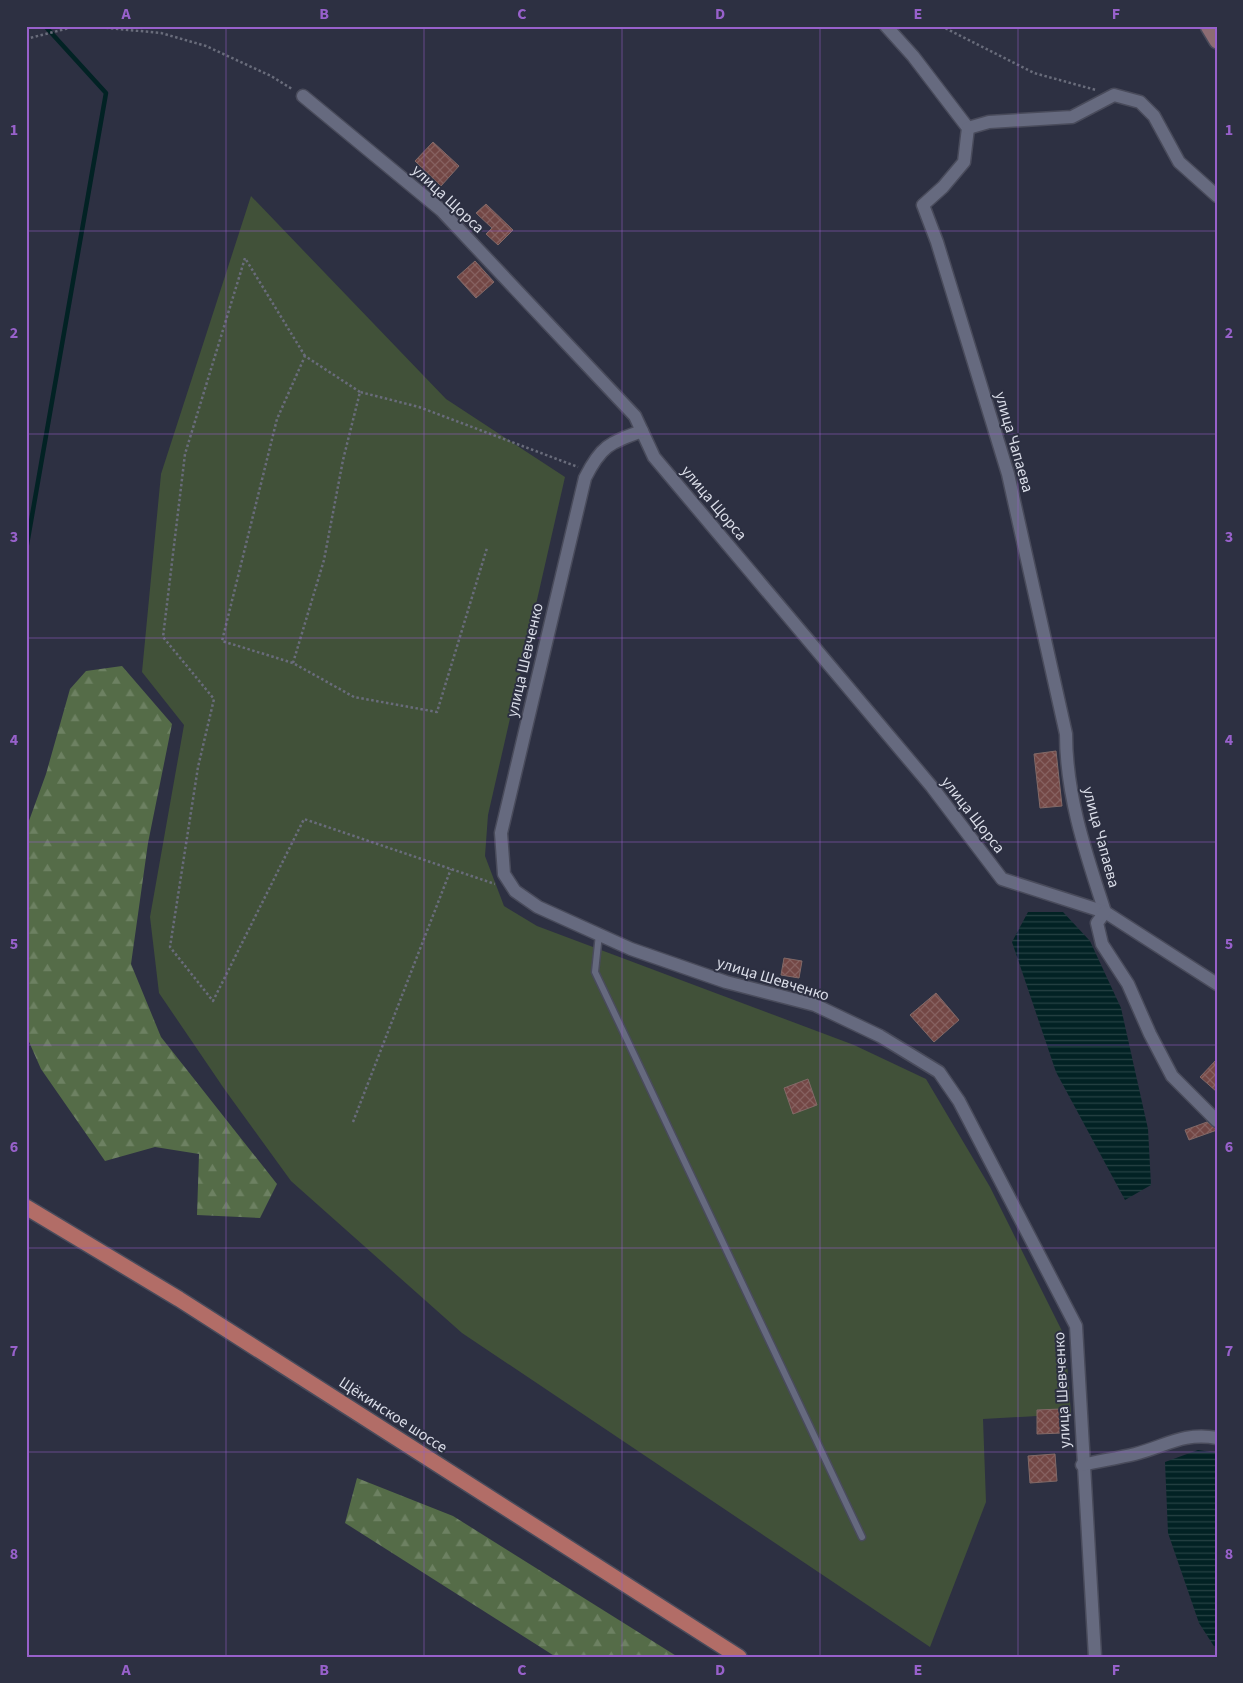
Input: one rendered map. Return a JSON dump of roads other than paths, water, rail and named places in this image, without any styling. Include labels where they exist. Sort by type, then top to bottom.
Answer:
[{"type":"main road","points":[[1208,26],[1217,41]]},
{"type":"main road","name":"Щёкинское шоссе","points":[[26,1207],[179,1299],[739,1657]]},
{"type":"street","points":[[886,26],[913,56],[968,128],[989,122],[1072,117],[1114,95],[1140,102],[1154,116],[1179,162],[1217,196]]},
{"type":"street","name":"улица Щорса","points":[[303,96],[441,210],[635,416],[654,457],[932,787],[1002,879],[1056,898],[1105,912],[1217,984]]},
{"type":"street","name":"улица Чапаева","points":[[968,128],[964,162],[943,187],[923,205],[937,242],[1008,474],[1066,734],[1066,768],[1085,852],[1105,912]]},
{"type":"street","name":"улица Шевченко","points":[[642,431],[614,442],[596,456],[585,478],[501,833],[504,874],[515,891],[538,907],[631,949],[726,982],[815,1005],[880,1036],[939,1072],[959,1101],[1076,1326],[1082,1465],[1095,1657]]},
{"type":"street","points":[[1105,912],[1097,923],[1102,944],[1128,984],[1150,1034],[1172,1076],[1217,1121]]},
{"type":"street","points":[[1082,1465],[1137,1454],[1184,1436],[1203,1435],[1217,1438]]},
{"type":"lane","points":[[599,934],[596,972],[862,1537]]},
{"type":"waterway","points":[[26,550],[106,93],[45,26]]}]
